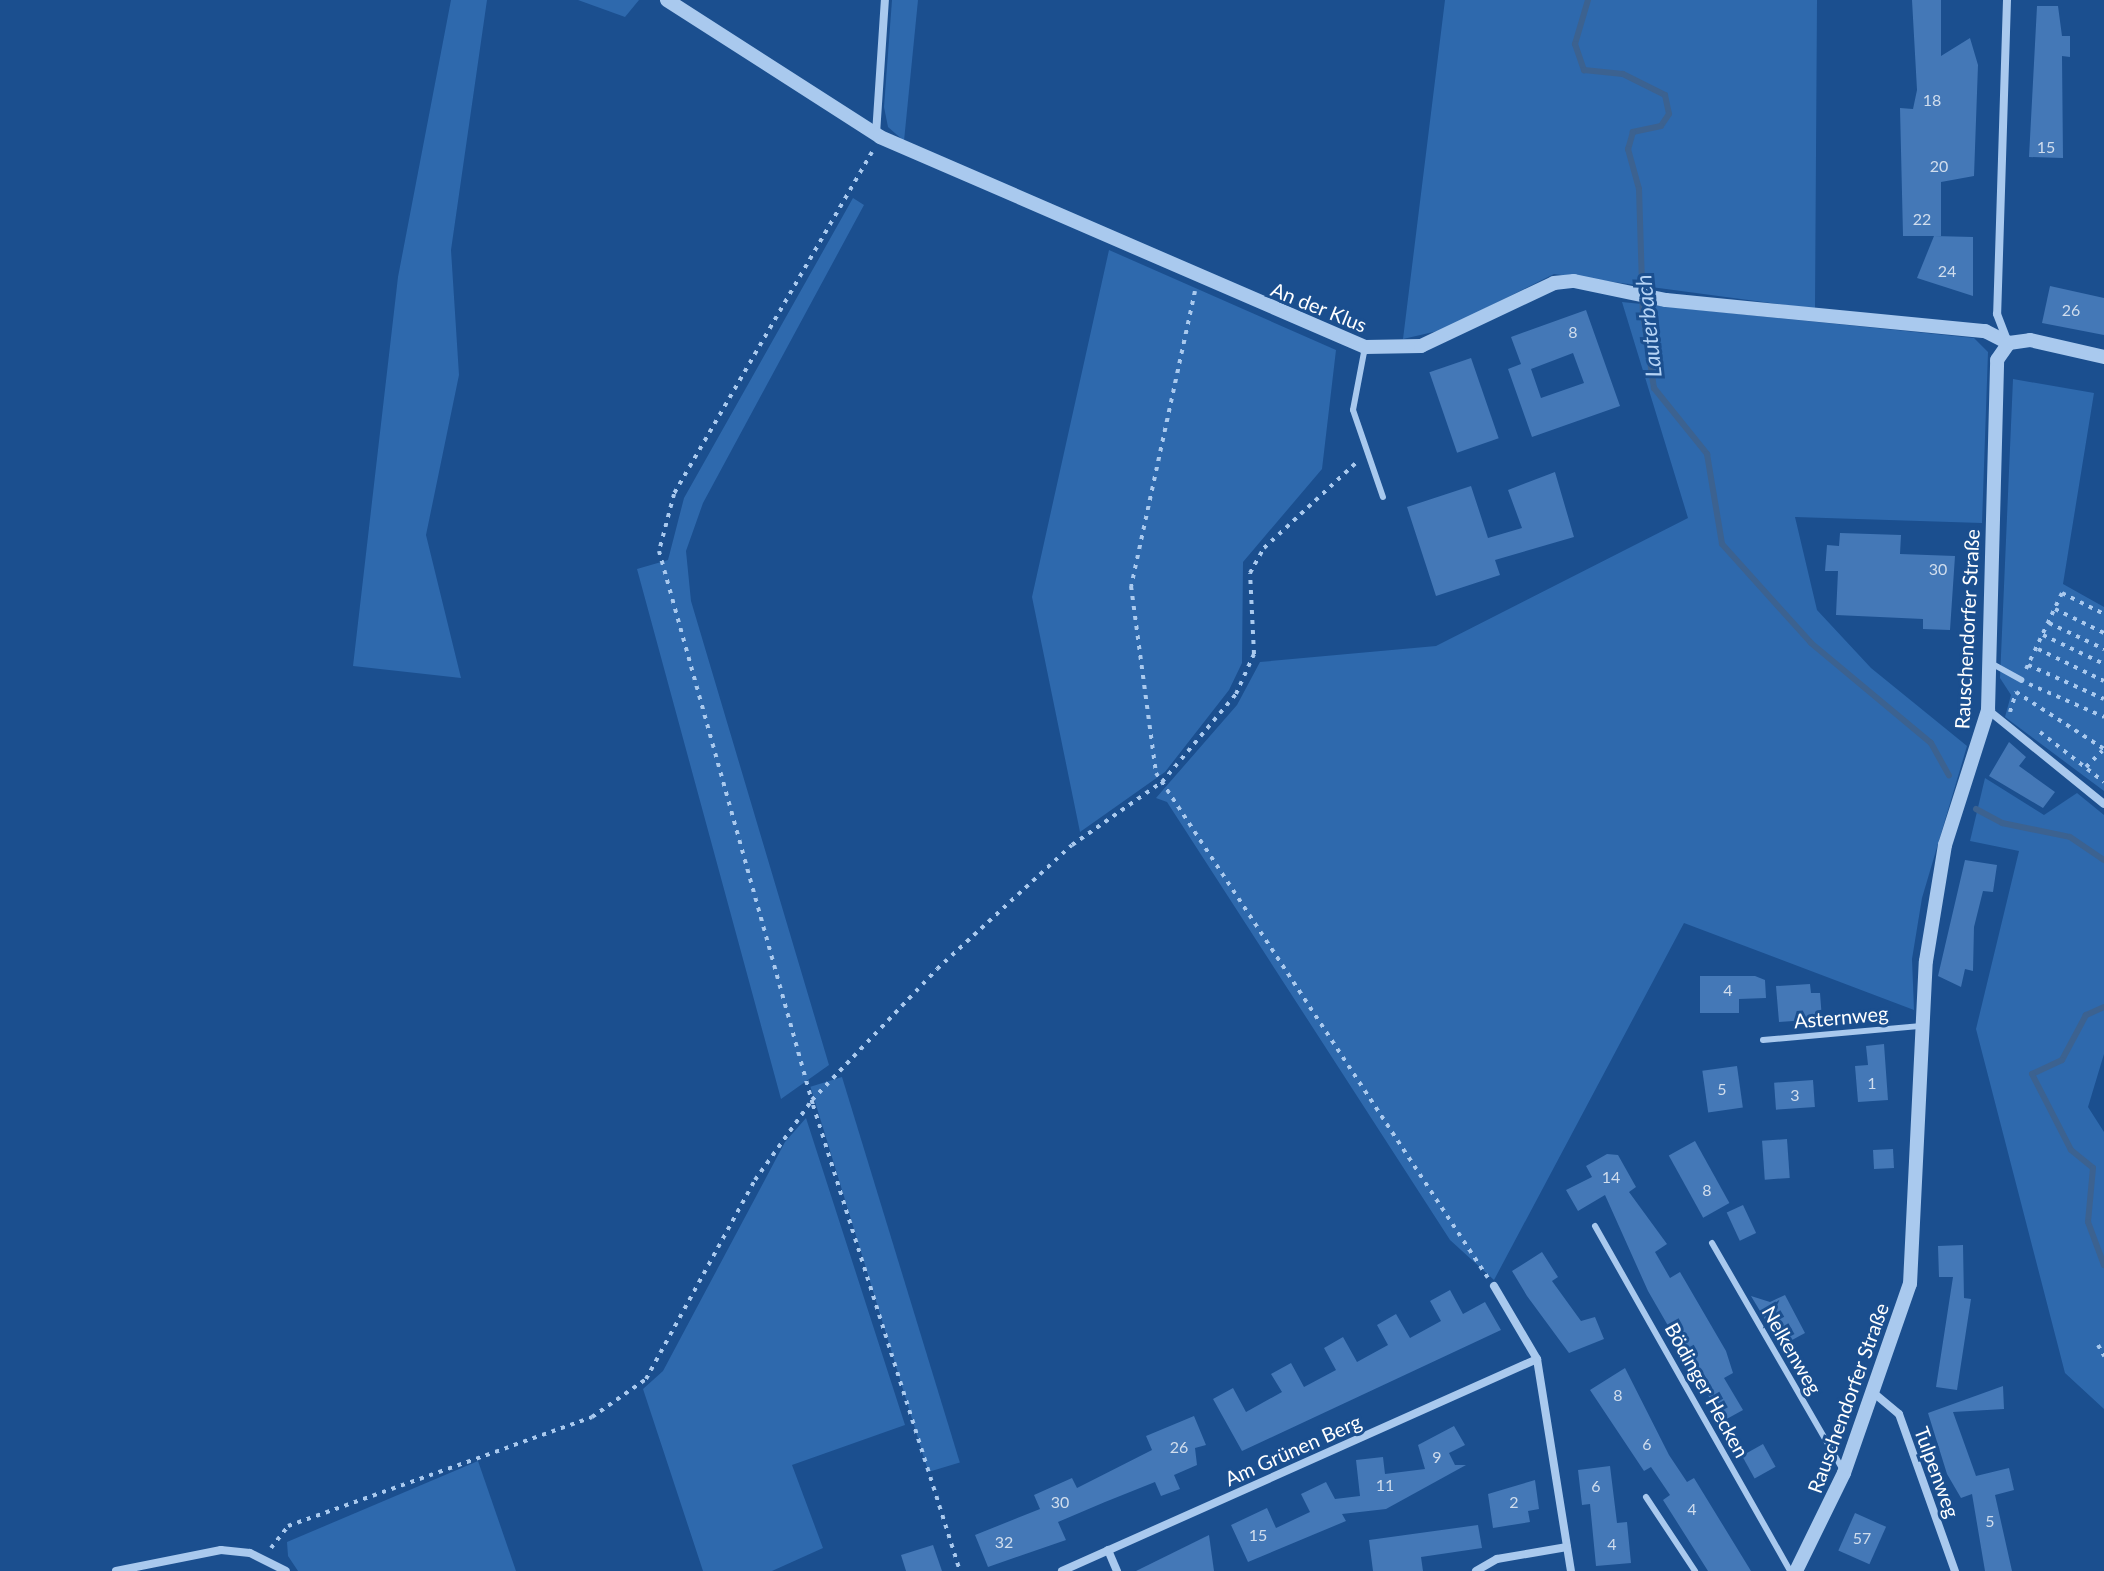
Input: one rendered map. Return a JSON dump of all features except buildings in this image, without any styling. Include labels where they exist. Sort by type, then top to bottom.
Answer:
[{"type":"street","name":"An der Klus","points":[[667,0],[878,136],[1198,278],[1365,347],[1421,346],[1554,283],[1666,300],[1985,331],[2009,343],[2030,340],[2104,357]]},
{"type":"street","points":[[878,136],[885,0]]},
{"type":"street","points":[[2007,0],[1997,314],[2009,343]]},
{"type":"street","name":"Rauschendorfer Straße","points":[[1793,1571],[1844,1473],[1875,1394],[1913,1261],[1921,1026],[1945,845],[1988,710],[1997,360],[2009,343]]},
{"type":"street","points":[[1988,710],[2104,804]]},
{"type":"street","points":[[1494,1286],[1537,1359],[1571,1571]]},
{"type":"street","name":"Am Grünen Berg","points":[[1062,1571],[1537,1359]]},
{"type":"street","name":"Tulpenweg","points":[[1875,1394],[1899,1414],[1955,1571]]},
{"type":"street","points":[[1476,1571],[1497,1559],[1567,1547]]},
{"type":"street","points":[[116,1571],[221,1550],[263,1558],[286,1571]]},
{"type":"street","points":[[1108,1550],[1117,1571]]},
{"type":"lane","points":[[1365,347],[1353,410],[1383,497]]},
{"type":"lane","points":[[1987,661],[2021,680]]},
{"type":"lane","name":"Asternweg","points":[[1763,1040],[1921,1026]]},
{"type":"lane","name":"Bödinger Hecken","points":[[1595,1226],[1793,1571]]},
{"type":"lane","name":"Nelkenweg","points":[[1712,1243],[1844,1473]]},
{"type":"lane","points":[[1646,1497],[1695,1571]]},
{"type":"path","points":[[878,136],[674,494],[659,551],[812,1100],[960,1571]]},
{"type":"path","points":[[1198,278],[1131,586],[1162,782],[1494,1286]]},
{"type":"path","points":[[263,1558],[288,1526],[592,1417],[646,1379],[755,1180],[812,1100],[937,969],[1072,845],[1162,782],[1236,694],[1254,654],[1250,573],[1264,548],[1368,452]]},
{"type":"path","points":[[2015,718],[2009,712],[2016,692],[2062,593],[2104,614]]},
{"type":"path","points":[[2055,609],[2104,633]]},
{"type":"path","points":[[2049,623],[2104,649]]},
{"type":"path","points":[[2043,635],[2104,664]]},
{"type":"path","points":[[2037,648],[2104,681]]},
{"type":"path","points":[[2028,665],[2104,699]]},
{"type":"path","points":[[2021,680],[2104,717]]},
{"type":"path","points":[[2016,692],[2104,750],[2086,767]]},
{"type":"path","points":[[2032,727],[2104,782]]},
{"type":"path","points":[[2098,1345],[2104,1356]]},
{"type":"shaded area","points":[[451,0],[487,0],[451,250],[459,375],[426,535],[461,678],[353,666],[398,277]]},
{"type":"shaded area","points":[[578,0],[639,0],[625,17]]},
{"type":"shaded area","points":[[892,0],[918,0],[904,141],[888,127],[884,107]]},
{"type":"shaded area","points":[[1445,0],[1817,0],[1815,309],[1554,274],[1442,330],[1403,339]]},
{"type":"shaded area","points":[[853,198],[864,205],[703,503],[686,551],[691,601],[829,1065],[781,1099],[637,569],[668,560],[684,498]]},
{"type":"shaded area","points":[[1109,250],[1336,350],[1322,469],[1243,562],[1242,663],[1229,690],[1165,772],[1080,832],[1032,597]]},
{"type":"shaded area","points":[[1622,302],[1974,338],[1988,352],[1982,523],[1795,517],[1817,610],[1871,668],[1967,746],[1922,898],[1912,959],[1914,1010],[1684,923],[1494,1280],[1450,1240],[1167,802],[1156,798],[1237,705],[1260,662],[1436,646],[1688,518]]},
{"type":"shaded area","points":[[2013,379],[2094,393],[2063,584],[2104,607],[2104,791],[2005,717],[2011,695],[2000,678]]},
{"type":"shaded area","points":[[1985,778],[2044,815],[2077,793],[2104,815],[2104,1054],[2088,1107],[2104,1132],[2104,1409],[2065,1373],[1976,1029],[2019,851],[1970,841]]},
{"type":"shaded area","points":[[842,1077],[960,1462],[928,1472],[810,1087]]},
{"type":"shaded area","points":[[806,1118],[905,1425],[792,1465],[823,1548],[772,1571],[703,1571],[643,1389],[663,1371],[785,1142]]},
{"type":"shaded area","points":[[478,1461],[516,1571],[298,1571],[288,1556],[287,1542]]},
{"type":"waterway","name":"Lauterbach","points":[[1588,0],[1575,44],[1584,70],[1623,74],[1665,95],[1669,114],[1661,126],[1633,132],[1628,149],[1639,189],[1643,313],[1654,388],[1707,454],[1722,544],[1811,643],[1931,743],[1949,775]]},
{"type":"waterway","name":"Lauterbach","points":[[1976,809],[2002,823],[2070,837],[2104,860]]},
{"type":"waterway","name":"Lauterbach","points":[[2104,1007],[2086,1015],[2062,1060],[2032,1074],[2071,1150],[2093,1168],[2088,1222],[2104,1265]]}]
